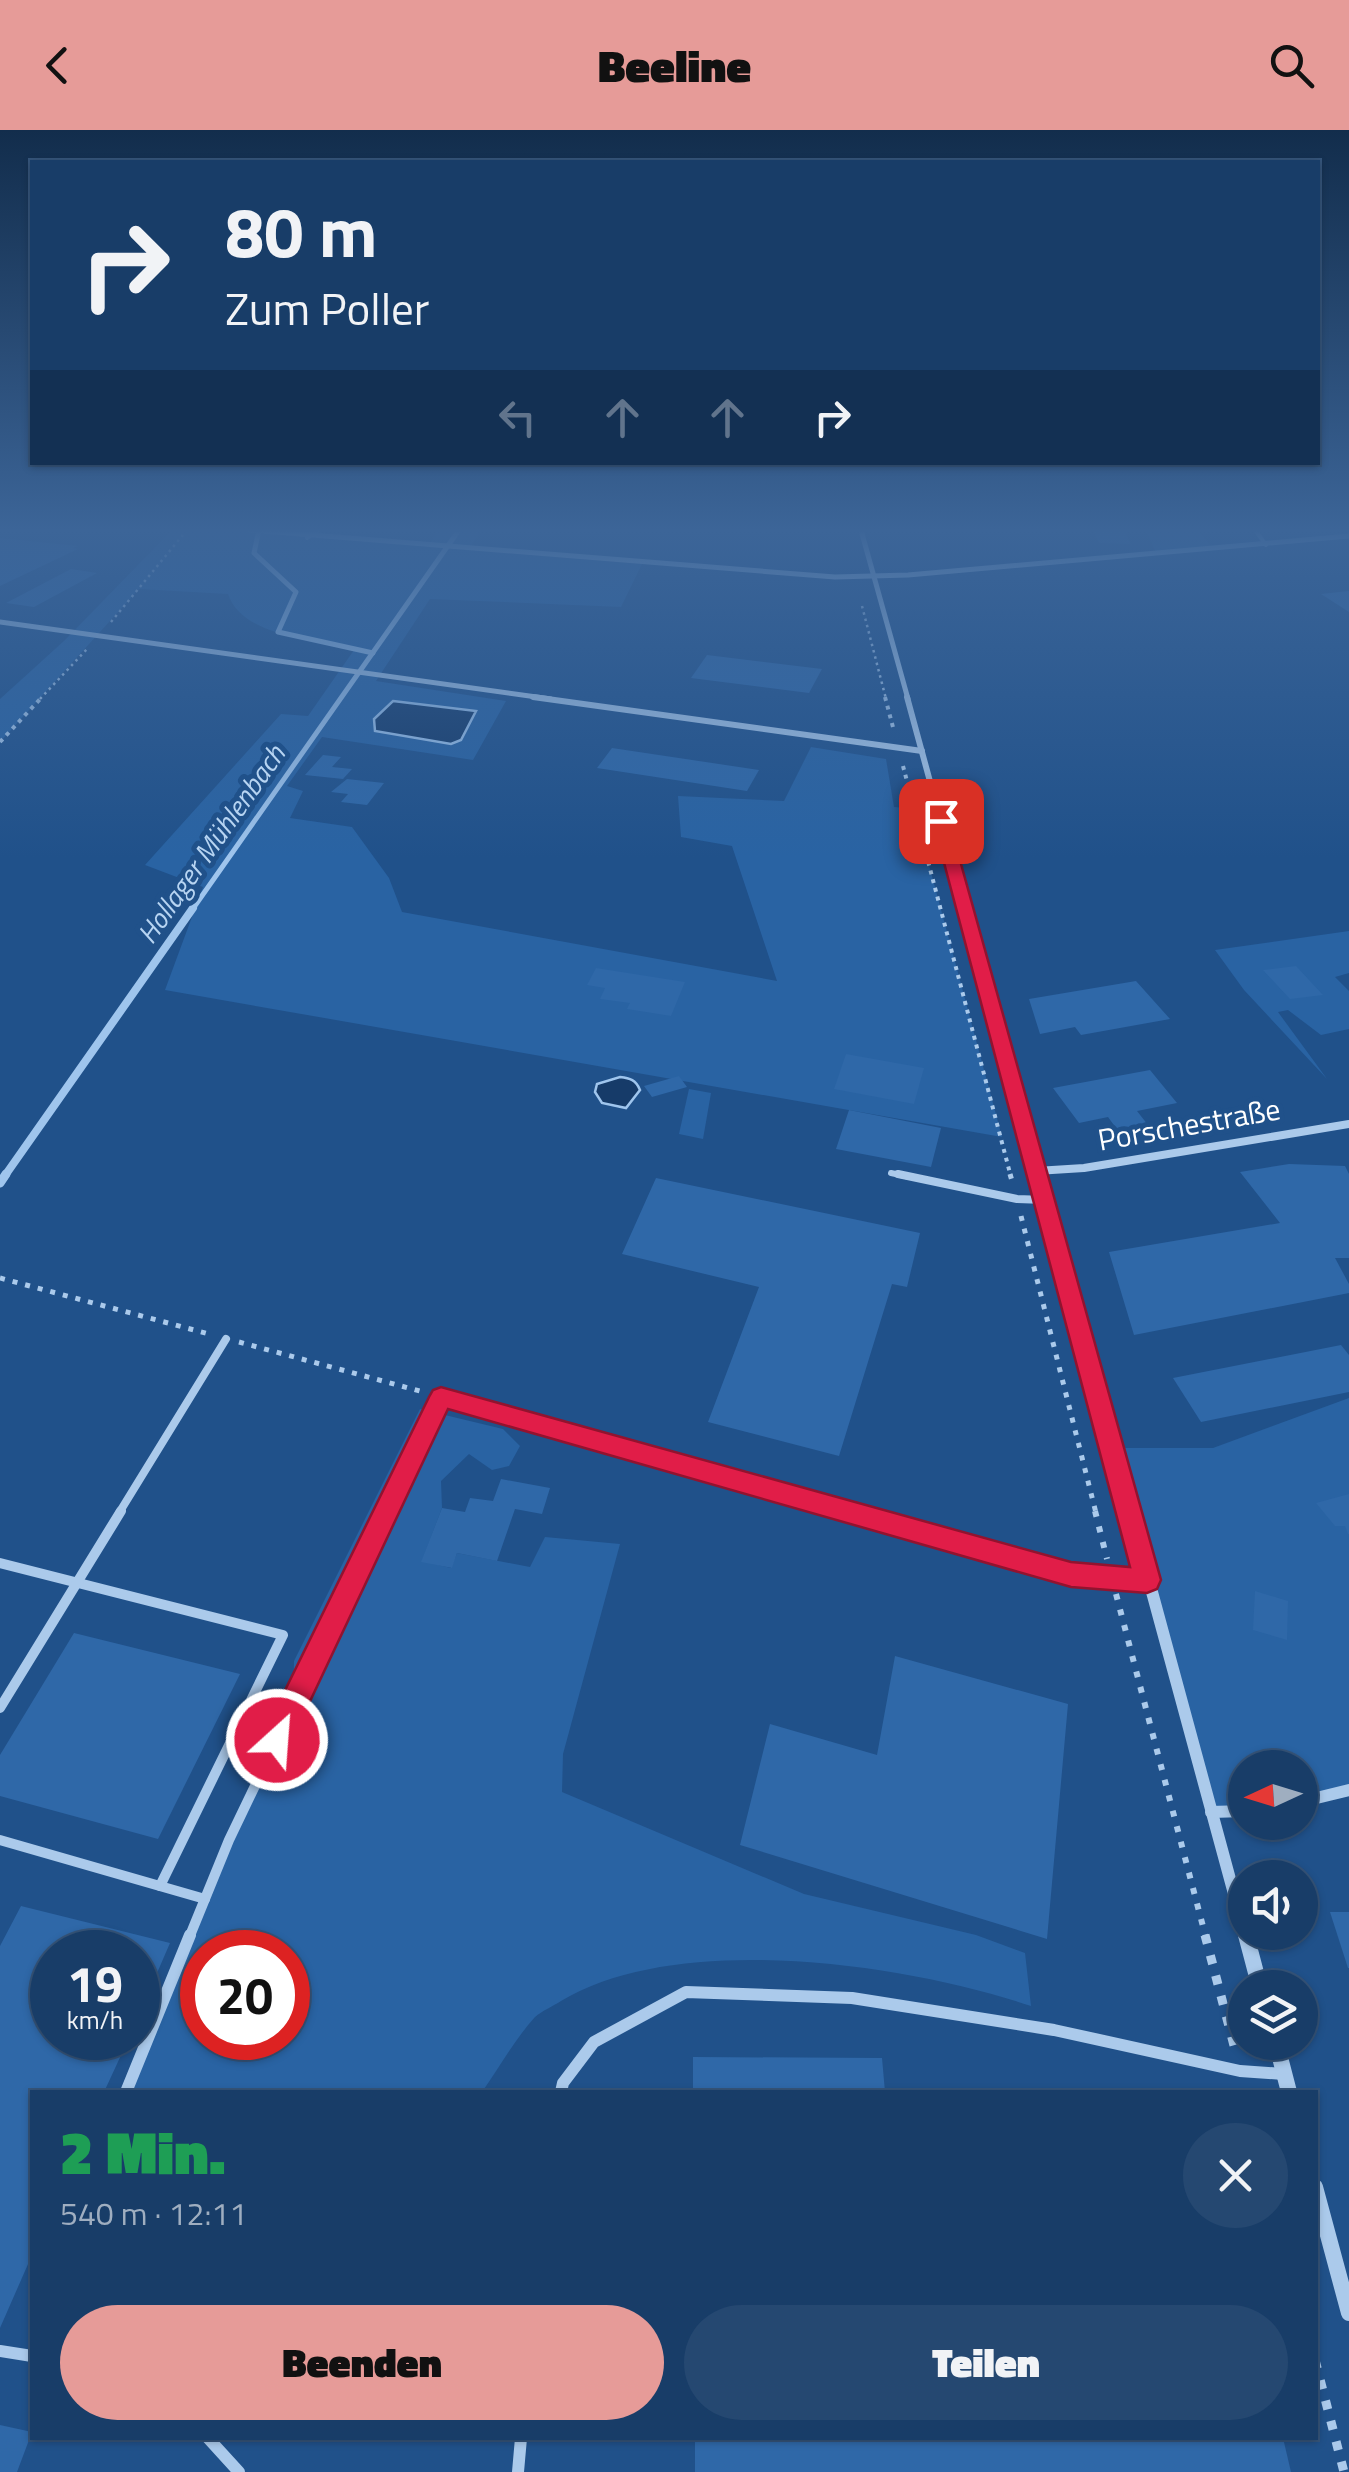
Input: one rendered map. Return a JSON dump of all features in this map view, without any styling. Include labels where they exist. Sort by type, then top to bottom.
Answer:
[{"type":"street","points":[[121,639],[922,751]]},
{"type":"street","points":[[893,639],[1255,1970]]},
{"type":"street","name":"Porschestraße","points":[[1036,1171],[1084,1168],[1349,1124]]},
{"type":"street","points":[[441,1397],[1071,1574],[1147,1580]]},
{"type":"street","points":[[1318,1798],[1349,1790]]},
{"type":"street","points":[[1211,1812],[1228,1812]]},
{"type":"street","points":[[1280,2060],[1289,2090]]},
{"type":"street","points":[[1318,2198],[1349,2313]]},
{"type":"lane","points":[[892,1173],[1017,1200],[1045,1200]]},
{"type":"lane","points":[[0,1708],[226,1339]]},
{"type":"lane","points":[[127,2090],[229,1840],[441,1397]]},
{"type":"lane","points":[[0,1563],[283,1635],[160,1886]]},
{"type":"lane","points":[[0,1840],[205,1899]]},
{"type":"lane","points":[[561,2090],[594,2042],[686,1992],[852,1998],[1054,2030],[1240,2071],[1284,2074]]},
{"type":"lane","points":[[0,2351],[30,2356]]},
{"type":"lane","points":[[213,2440],[239,2472]]},
{"type":"lane","points":[[518,2472],[521,2440]]},
{"type":"path","points":[[873,639],[1240,2071]]},
{"type":"path","points":[[1318,2372],[1344,2472]]},
{"type":"shaded area","points":[[93,639],[0,742],[0,699],[65,640]]},
{"type":"shaded area","points":[[303,639],[403,639],[376,681],[506,701],[473,760],[322,737],[287,786],[303,791],[290,818],[352,827],[389,878],[402,912],[777,981],[732,846],[681,837],[678,796],[784,801],[811,747],[886,759],[894,807],[914,809],[1002,1137],[165,990],[203,887],[145,865],[281,714],[308,716],[354,650]]},
{"type":"shaded area","points":[[393,701],[476,711],[461,740],[451,744],[375,731],[374,719]]},
{"type":"shaded area","points":[[1349,931],[1349,973],[1335,977],[1349,991],[1349,1029],[1321,1035],[1288,1010],[1278,1012],[1327,1079],[1244,990],[1215,950]]},
{"type":"shaded area","points":[[620,1077],[632,1080],[640,1090],[626,1108],[602,1103],[595,1092],[597,1084]]},
{"type":"shaded area","points":[[689,1089],[711,1093],[703,1139],[679,1134]]},
{"type":"shaded area","points":[[1349,1398],[1349,1790],[1318,1798],[1318,1750],[1228,1750],[1228,1812],[1211,1812],[1111,1448],[1213,1448]]},
{"type":"shaded area","points":[[420,1409],[503,1429],[520,1446],[509,1466],[492,1470],[469,1454],[441,1481],[442,1508],[422,1561],[451,1568],[457,1553],[530,1567],[545,1537],[620,1544],[563,1754],[562,1792],[804,1894],[976,1935],[1025,1953],[1031,2006],[980,1991],[858,1967],[729,1960],[667,1966],[610,1979],[561,2001],[535,2017],[483,2090],[127,2090],[139,2060],[160,2060],[160,2009],[180,1960],[180,2060],[310,2060],[310,1930],[192,1930],[229,1840],[293,1706],[294,1661]]},
{"type":"building","points":[[707,655],[822,669],[809,693],[691,678]]},
{"type":"building","points":[[612,748],[759,770],[747,791],[597,768]]},
{"type":"building","points":[[323,755],[341,757],[332,767],[352,769],[343,779],[305,775]]},
{"type":"building","points":[[347,779],[384,783],[367,805],[341,802],[348,794],[331,792]]},
{"type":"building","points":[[1296,966],[1323,995],[1290,999],[1263,970]]},
{"type":"building","points":[[596,968],[685,982],[671,1016],[627,1009],[630,1003],[600,999],[605,988],[587,985]]},
{"type":"building","points":[[1136,981],[1170,1019],[1081,1035],[1075,1027],[1040,1034],[1029,999]]},
{"type":"building","points":[[846,1054],[924,1068],[914,1104],[834,1089]]},
{"type":"building","points":[[1150,1070],[1177,1103],[1137,1111],[1155,1134],[1124,1139],[1108,1117],[1079,1123],[1053,1088]]},
{"type":"building","points":[[679,1076],[687,1087],[652,1097],[644,1086]]},
{"type":"building","points":[[849,1110],[941,1128],[931,1167],[836,1149]]},
{"type":"building","points":[[1289,1164],[1345,1166],[1349,1174],[1349,1258],[1335,1258],[1349,1284],[1349,1293],[1134,1335],[1109,1252],[1280,1223],[1240,1172]]},
{"type":"building","points":[[656,1178],[920,1233],[907,1287],[892,1284],[839,1456],[708,1422],[759,1287],[622,1254]]},
{"type":"building","points":[[1341,1345],[1349,1355],[1349,1392],[1201,1422],[1173,1378]]},
{"type":"building","points":[[501,1479],[550,1488],[542,1514],[515,1509],[497,1561],[457,1553],[452,1568],[421,1562],[442,1508],[465,1512],[470,1498],[493,1501]]},
{"type":"building","points":[[1349,1494],[1348,1534],[1345,1526],[1335,1526],[1316,1503]]},
{"type":"building","points":[[1255,1591],[1288,1601],[1287,1640],[1253,1630]]},
{"type":"building","points":[[74,1633],[240,1674],[158,1839],[0,1796],[0,1755]]},
{"type":"building","points":[[895,1656],[1068,1704],[1047,1939],[740,1845],[770,1724],[877,1755]]},
{"type":"building","points":[[21,1906],[118,1930],[30,1930],[30,2060],[119,2060],[105,2090],[30,2090],[30,2260],[0,2328],[0,1946]]},
{"type":"building","points":[[1330,1912],[1349,1912],[1349,1968],[1348,1968]]},
{"type":"building","points":[[160,1941],[170,1943],[160,1966]]},
{"type":"building","points":[[693,2057],[882,2058],[885,2090],[693,2090]]},
{"type":"building","points":[[0,2425],[30,2432],[17,2472],[0,2472]]},
{"type":"building","points":[[695,2440],[1283,2440],[1291,2472],[695,2472]]},
{"type":"waterway","points":[[311,639],[373,653]]},
{"type":"waterway","name":"Hollager Mühlenbach","points":[[373,653],[382,639]]},
{"type":"waterway","name":"Hollager Mühlenbach","points":[[192,910],[373,653]]},
{"type":"waterway","name":"Hollager Mühlenbach","points":[[4,1177],[193,908]]},
{"type":"waterway","name":"Hollager Mühlenbach","points":[[0,1183],[4,1177]]},
{"type":"route","points":[[277,1740],[441,1397],[1071,1574],[1147,1580],[941,821]]}]
